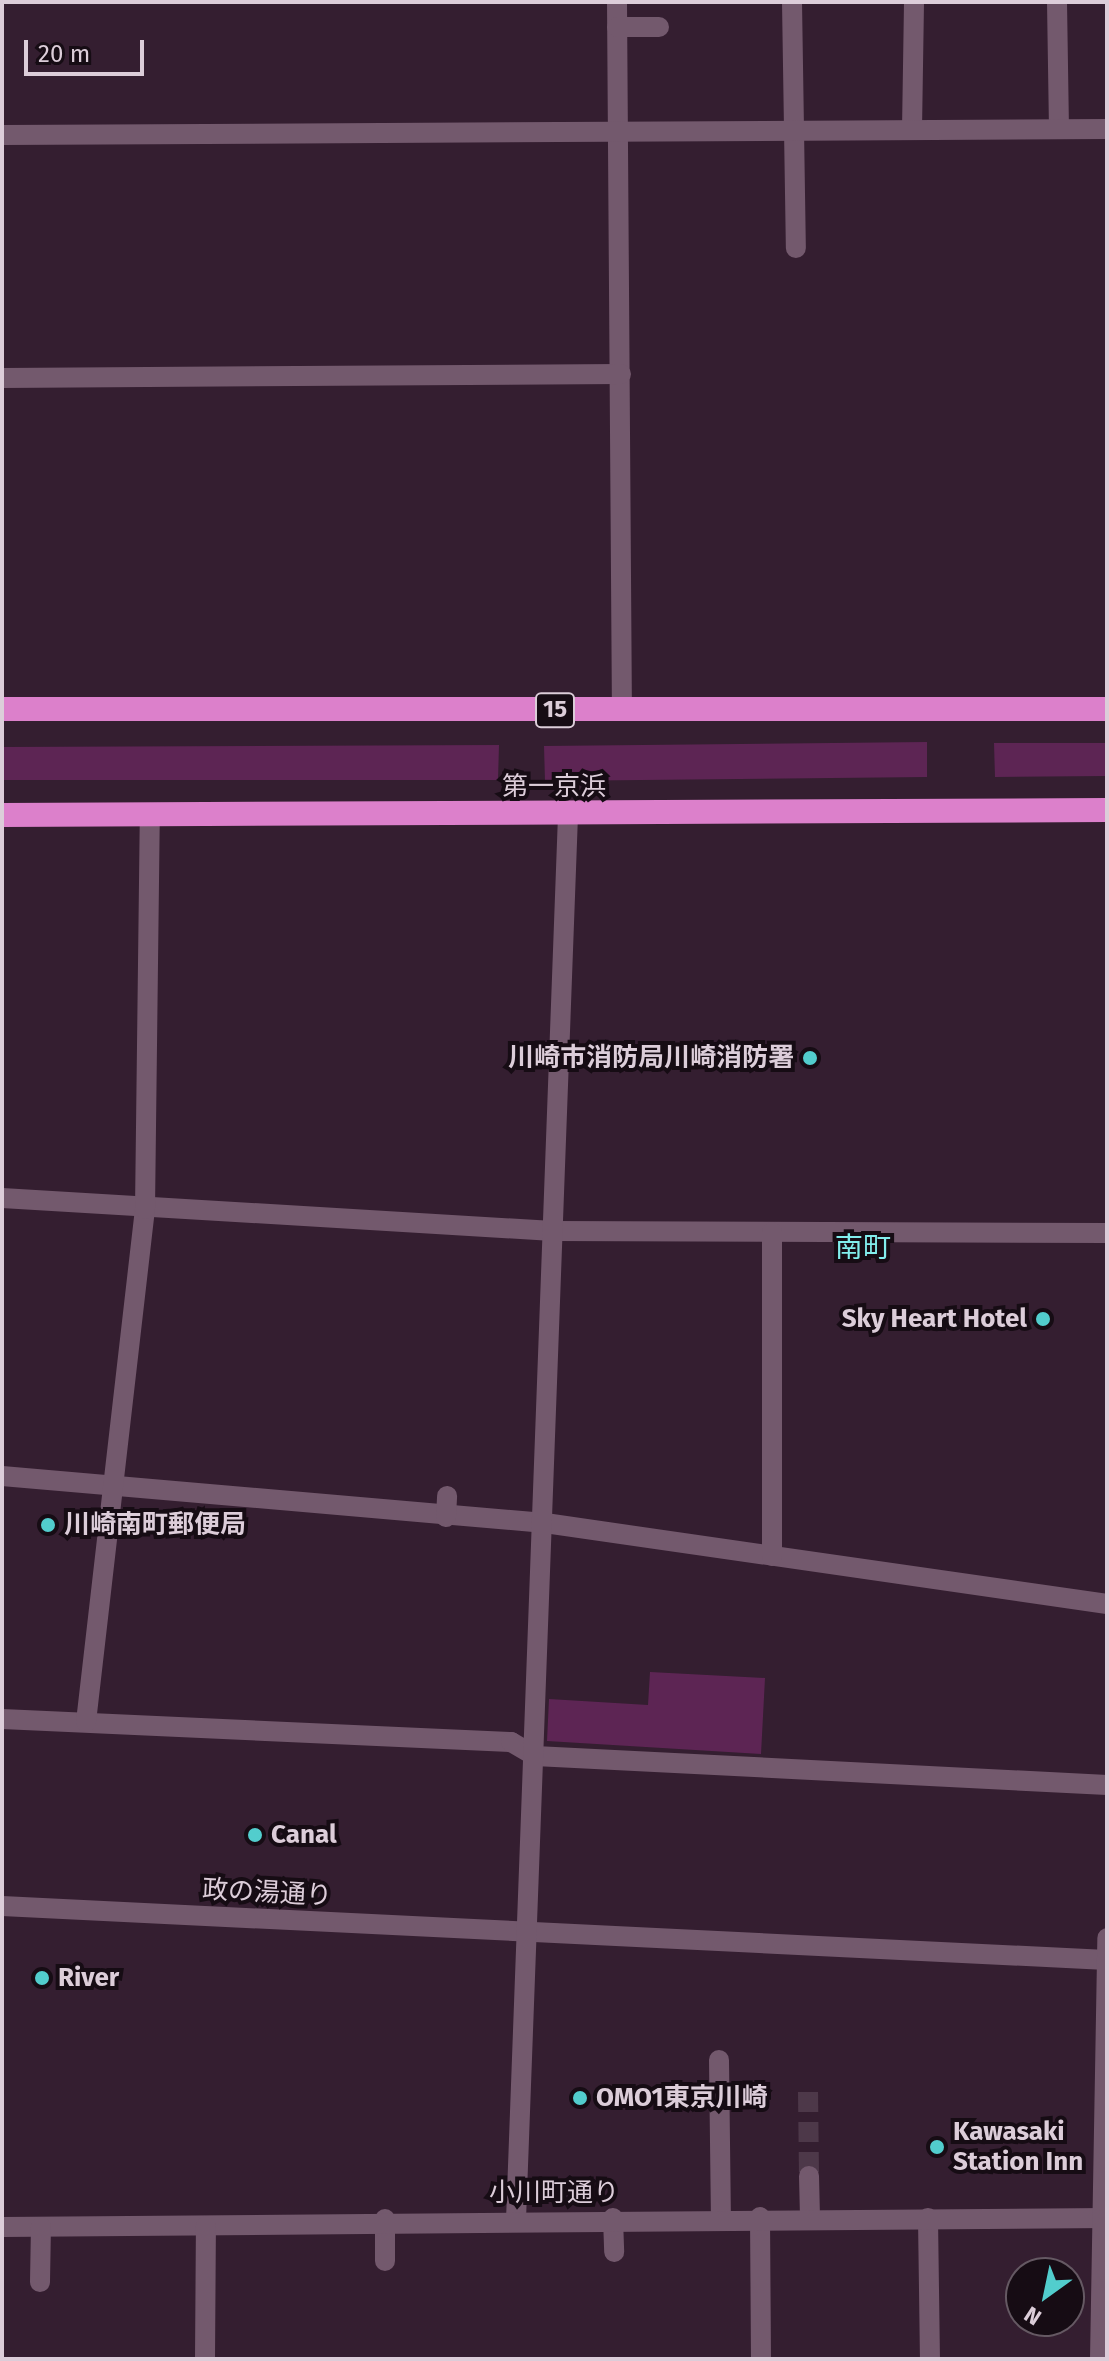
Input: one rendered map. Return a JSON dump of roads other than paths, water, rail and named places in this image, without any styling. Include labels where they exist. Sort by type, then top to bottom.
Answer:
[{"type":"highway","name":"15","points":[[2,709],[1107,709]]},
{"type":"highway","name":"第一京浜","points":[[2,815],[568,815],[1107,810]]},
{"type":"street","points":[[617,2],[622,711]]},
{"type":"street","points":[[792,2],[790,129],[796,248]]},
{"type":"street","points":[[912,130],[914,2]]},
{"type":"street","points":[[1057,2],[1059,129]]},
{"type":"street","points":[[617,27],[659,27]]},
{"type":"street","points":[[2,135],[617,129],[1107,129]]},
{"type":"street","points":[[2,378],[621,374]]},
{"type":"street","points":[[86,1722],[108,1485],[145,1209],[150,815]]},
{"type":"street","points":[[516,2220],[530,1932],[568,815]]},
{"type":"street","points":[[2,1198],[313,1224],[553,1231],[1107,1233]]},
{"type":"street","points":[[772,1232],[772,1556]]},
{"type":"street","points":[[2,1476],[447,1506],[545,1523],[1107,1604]]},
{"type":"street","points":[[2,1719],[511,1742],[535,1756],[1107,1785]]},
{"type":"street","name":"政の湯通り","points":[[2,1906],[1106,1960]]},
{"type":"street","points":[[1100,2359],[1107,1938]]},
{"type":"street","points":[[719,2060],[721,2218]]},
{"type":"street","points":[[809,2176],[810,2217]]},
{"type":"street","points":[[760,2217],[761,2359]]},
{"type":"street","points":[[613,2218],[614,2252]]},
{"type":"street","points":[[928,2218],[930,2359]]},
{"type":"street","name":"小川町通り","points":[[2,2227],[206,2226],[385,2219],[1104,2218]]},
{"type":"street","points":[[385,2219],[385,2261]]},
{"type":"street","points":[[205,2359],[206,2226]]},
{"type":"street","points":[[40,2282],[41,2227]]},
{"type":"tunnel","points":[[808,2092],[809,2176]]},
{"type":"place","name":"川崎市消防局川崎消防署","points":[[810,1058]]},
{"type":"place","name":"Sky Heart Hotel","points":[[1043,1319]]},
{"type":"place","name":"川崎南町郵便局","points":[[48,1525]]},
{"type":"place","name":"Canal","points":[[255,1835]]},
{"type":"place","name":"River","points":[[42,1978]]},
{"type":"place","name":"OMO1東京川崎","points":[[580,2098]]},
{"type":"place","name":"Kawasaki Station Inn","points":[[937,2147]]},
{"type":"district","name":"南町","points":[[863,1248]]}]
